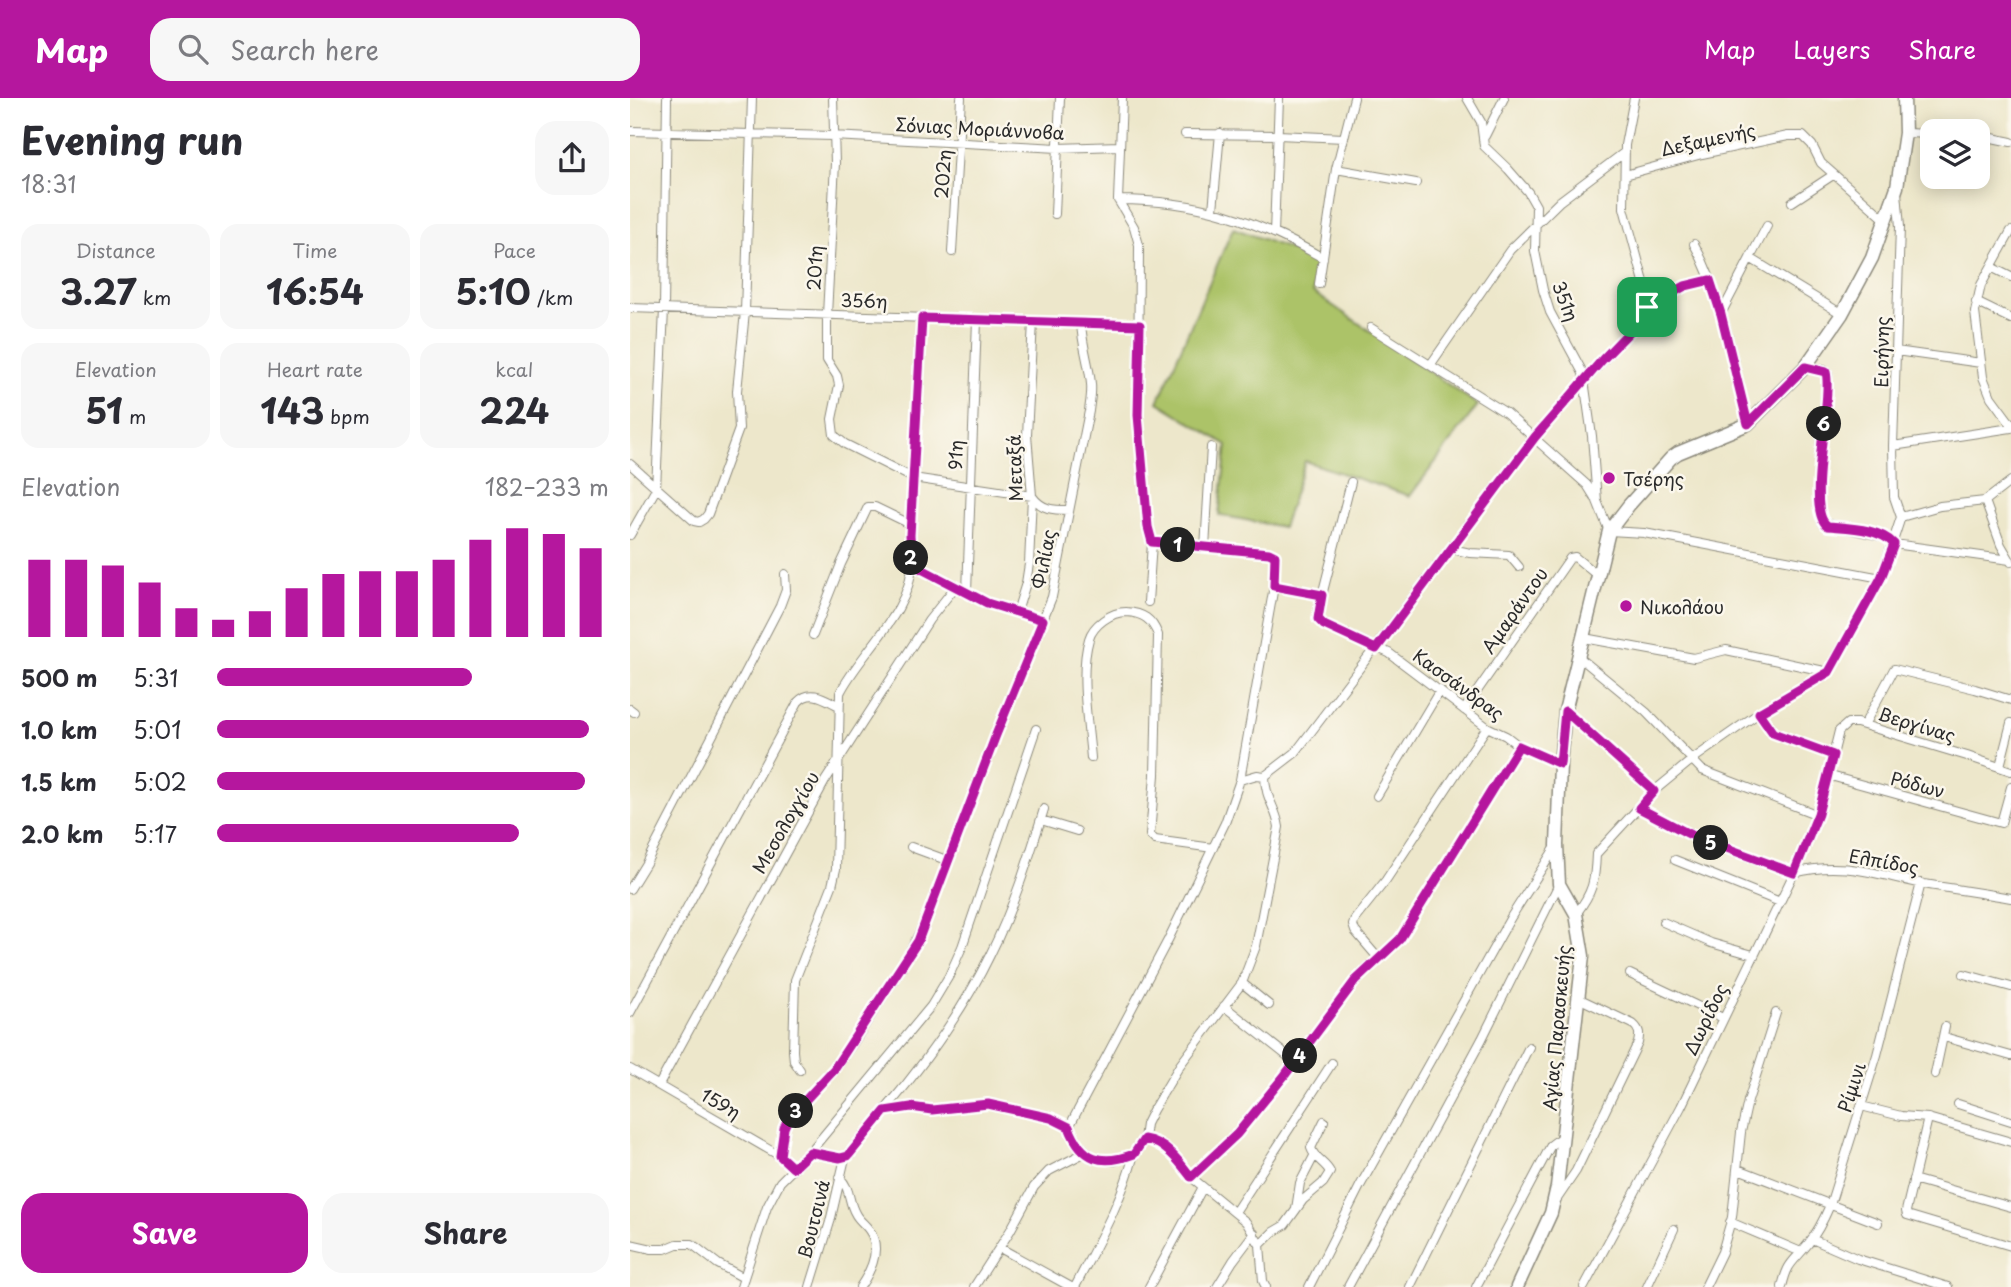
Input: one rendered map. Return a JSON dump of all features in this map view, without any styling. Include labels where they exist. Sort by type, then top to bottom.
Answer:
[{"type":"street","points":[[630,535],[656,489],[664,309],[667,98]]},
{"type":"street","points":[[630,464],[694,521],[699,522],[708,514],[739,429],[737,391],[745,312],[752,98]]},
{"type":"street","name":"201η","points":[[833,98],[835,163],[827,359],[839,385],[832,419],[834,435],[845,444],[913,478]]},
{"type":"street","name":"202η","points":[[952,252],[961,98]]},
{"type":"street","points":[[1055,214],[1060,98]]},
{"type":"street","points":[[1122,98],[1118,200],[1138,239],[1138,415],[1148,527],[1152,542],[1148,602]]},
{"type":"street","points":[[1274,233],[1279,98]]},
{"type":"street","points":[[1319,284],[1336,169],[1354,98]]},
{"type":"street","name":"351η","points":[[1467,98],[1481,122],[1486,150],[1508,169],[1536,206],[1535,251],[1549,312],[1580,366],[1584,380],[1597,501],[1609,531]]},
{"type":"street","points":[[1484,137],[1504,98]]},
{"type":"street","points":[[1634,98],[1626,137],[1624,214],[1643,275],[1647,307]]},
{"type":"street","name":"Αγίας Παρασκευής","points":[[1517,1287],[1553,1205],[1557,1187],[1583,956],[1576,914],[1559,884],[1557,845],[1560,764],[1565,711],[1609,531],[1671,458],[1748,424],[1805,367],[1842,314],[1867,268],[1897,187],[1905,133],[1904,98]]},
{"type":"street","name":"Σόνιας Μοριάννοβα","points":[[630,131],[833,136],[1058,148],[1119,146]]},
{"type":"street","points":[[1213,210],[1220,133]]},
{"type":"street","points":[[1905,133],[1920,134]]},
{"type":"street","points":[[1185,134],[1344,138]]},
{"type":"street","name":"Δεξαμενής","points":[[1625,175],[1702,154],[1795,135],[1807,139],[1821,163],[1886,220]]},
{"type":"street","points":[[1990,138],[2011,142]]},
{"type":"street","points":[[1431,364],[1496,269],[1535,223],[1625,152]]},
{"type":"street","points":[[1336,169],[1416,183]]},
{"type":"street","points":[[1792,202],[1833,175]]},
{"type":"street","name":"Ειρήνης","points":[[1897,187],[1900,227],[1893,446],[1894,497],[1901,517]]},
{"type":"street","points":[[1118,200],[1158,200],[1213,210],[1241,218],[1289,239],[1323,258]]},
{"type":"street","points":[[1721,314],[1767,226]]},
{"type":"street","points":[[1893,446],[2011,426],[1986,388],[1975,312],[1982,285],[2011,231]]},
{"type":"street","points":[[1694,244],[1721,314],[1748,424]]},
{"type":"street","points":[[1750,258],[1842,314]]},
{"type":"street","points":[[1991,267],[2011,277]]},
{"type":"street","points":[[1240,780],[1257,775],[1265,776],[1295,753],[1535,437],[1635,326],[1647,307],[1685,286],[1710,280]]},
{"type":"street","points":[[1976,302],[2011,319]]},
{"type":"street","name":"356η","points":[[630,308],[1140,325]]},
{"type":"street","points":[[800,1070],[794,1061],[793,1051],[795,980],[832,886],[836,869],[840,693],[891,618],[902,598],[912,564],[910,523],[922,318]]},
{"type":"street","name":"91η","points":[[967,592],[977,320]]},
{"type":"street","name":"Μεταξά","points":[[1017,612],[1029,564],[1032,496],[1027,435],[1033,321]]},
{"type":"street","name":"Φιλίας","points":[[780,1156],[788,1119],[834,1069],[912,950],[1052,597],[1081,456],[1091,387],[1082,345],[1081,323]]},
{"type":"street","points":[[1371,328],[1506,413],[1587,485],[1597,501]]},
{"type":"street","points":[[1896,351],[1981,363]]},
{"type":"street","points":[[1805,367],[1824,370],[1828,375],[1819,479],[1820,517],[1823,523],[1886,537],[1894,544],[2010,561]]},
{"type":"street","points":[[1205,548],[1211,447]]},
{"type":"street","points":[[913,478],[1032,496],[1046,509],[1069,510]]},
{"type":"street","points":[[1576,914],[1591,893],[1596,873],[1596,853],[1654,791],[1693,759],[1759,713],[1829,672],[1881,578],[1901,517],[1940,506],[1984,501],[2011,481]]},
{"type":"street","points":[[1274,586],[1322,595],[1351,482]]},
{"type":"street","points":[[1984,501],[2010,561]]},
{"type":"street","points":[[813,635],[841,564],[868,507],[870,505],[910,523]]},
{"type":"street","points":[[1609,531],[1671,537],[1881,578]]},
{"type":"street","points":[[1069,1127],[1168,940],[1225,823],[1240,780],[1274,586],[1276,562],[1275,556],[1269,553],[1152,542]]},
{"type":"street","points":[[1452,549],[1469,553],[1509,555],[1519,568]]},
{"type":"street","name":"Αμαράντου","points":[[1464,710],[1570,558],[1574,557],[1599,577]]},
{"type":"street","points":[[912,564],[999,608],[1043,620]]},
{"type":"street","points":[[630,889],[780,606],[786,590],[785,575]]},
{"type":"street","name":"Μεσολογγίου","points":[[659,1085],[825,781],[929,620],[956,586]]},
{"type":"street","name":"Κασσάνδρας","points":[[1322,595],[1318,619],[1324,625],[1389,653],[1487,727],[1519,746],[1560,764]]},
{"type":"street","points":[[1091,758],[1086,663],[1089,639],[1094,628],[1104,620],[1121,612],[1136,613],[1147,618],[1158,635],[1156,775],[1150,835],[1155,840],[1213,848]]},
{"type":"street","points":[[1584,638],[1694,658],[1726,650],[1829,672]]},
{"type":"street","points":[[1580,657],[1646,712],[1702,770],[1818,814]]},
{"type":"street","points":[[1864,725],[1894,669],[2011,700]]},
{"type":"street","points":[[1377,796],[1440,690]]},
{"type":"street","points":[[630,1013],[799,702],[804,695],[810,694],[839,706]]},
{"type":"street","points":[[1565,711],[1654,791]]},
{"type":"street","points":[[1759,713],[1773,733],[1833,755]]},
{"type":"street","name":"Βεργίνας","points":[[1833,755],[1839,731],[1844,724],[1853,722],[2011,771]]},
{"type":"street","points":[[2000,766],[2011,723]]},
{"type":"street","points":[[1379,959],[1355,931],[1355,919],[1385,880],[1487,727]]},
{"type":"street","points":[[630,1244],[652,1250],[677,1244],[692,1244],[742,1282],[767,1208],[780,1182],[810,1152],[931,1006],[949,976],[962,947],[1036,729]]},
{"type":"street","points":[[1191,1177],[1225,1148],[1295,1062],[1355,981],[1400,939],[1519,746]]},
{"type":"street","name":"Δωρίδος","points":[[1584,1287],[1655,1157],[1794,873],[1818,814],[1833,755]]},
{"type":"street","name":"Ρόδων","points":[[1827,775],[2001,823],[2011,788]]},
{"type":"street","points":[[1000,1248],[1073,1287],[1122,1191],[1134,1154],[1144,1139],[1146,1124],[1173,1076],[1242,983],[1256,946],[1279,827],[1278,817],[1266,796],[1265,776]]},
{"type":"street","name":"Ελπίδος","points":[[1639,808],[1689,834],[1794,873],[1808,869],[1865,869],[1921,883],[2011,898]]},
{"type":"street","points":[[810,1152],[848,1156],[933,1049],[980,975],[1011,904],[1044,809]]},
{"type":"street","points":[[1041,820],[1077,831]]},
{"type":"street","points":[[1309,1287],[1366,1175],[1533,879],[1557,845]]},
{"type":"street","points":[[911,847],[948,861]]},
{"type":"street","points":[[1675,860],[1780,902]]},
{"type":"street","name":"Ρίμινι","points":[[1782,1287],[1791,1261],[1812,1239],[1830,1205],[1877,1055],[1921,883]]},
{"type":"street","points":[[1348,1287],[1482,1039],[1559,884]]},
{"type":"street","points":[[1663,922],[1711,943],[1754,955]]},
{"type":"street","points":[[1630,974],[1723,1018]]},
{"type":"street","points":[[1964,974],[2011,986]]},
{"type":"street","points":[[1242,983],[1269,1005]]},
{"type":"street","points":[[1553,1205],[1576,1171],[1639,1043],[1640,1035],[1639,1029],[1633,1024],[1578,998]]},
{"type":"street","points":[[1224,1006],[1295,1062]]},
{"type":"street","points":[[1705,1287],[1722,1252],[1730,1223],[1741,1132],[1776,1013]]},
{"type":"street","points":[[1935,1074],[1944,1032],[2011,1056]]},
{"type":"street","points":[[1410,1287],[1529,1047]]},
{"type":"street","points":[[1235,1212],[1332,1063]]},
{"type":"street","name":"159η","points":[[630,1069],[780,1156],[793,1168]]},
{"type":"street","points":[[885,1111],[911,1107],[932,1110],[988,1104],[1051,1118],[1069,1127],[1086,1152],[1104,1161],[1114,1161],[1134,1154]]},
{"type":"street","points":[[1958,1104],[2011,1121]]},
{"type":"street","points":[[1861,1107],[1901,1116],[1928,1118],[2011,1142]]},
{"type":"street","points":[[1928,1118],[1906,1211],[1911,1217],[2011,1246]]},
{"type":"street","points":[[1260,1244],[1285,1225],[1303,1200],[1323,1183],[1330,1172],[1327,1165],[1314,1156],[1311,1148],[1324,1121]]},
{"type":"street","points":[[1476,1287],[1551,1145],[1563,1135]]},
{"type":"street","points":[[1144,1139],[1152,1140],[1171,1153],[1191,1177],[1246,1222],[1260,1244],[1263,1281],[1266,1287]]},
{"type":"street","points":[[974,1287],[1043,1176],[1086,1152]]},
{"type":"street","name":"Βουτσινά","points":[[810,1287],[848,1156]]},
{"type":"street","points":[[1296,1210],[1300,1183],[1314,1156]]},
{"type":"street","points":[[1738,1169],[1878,1223]]},
{"type":"street","points":[[840,1178],[846,1185],[854,1212],[871,1232],[875,1244],[871,1267],[860,1287]]},
{"type":"street","points":[[1913,1179],[2011,1207]]},
{"type":"street","points":[[1149,1287],[1203,1187]]},
{"type":"street","points":[[1730,1223],[1801,1252]]},
{"type":"street","points":[[1647,1287],[1674,1229]]},
{"type":"street","points":[[1217,1287],[1254,1233]]},
{"type":"street","points":[[1812,1239],[1858,1259],[1948,1287]]},
{"type":"green space","points":[[1233,228],[1319,260],[1313,292],[1478,405],[1410,496],[1305,461],[1283,527],[1219,515],[1227,445],[1158,402]]},
{"type":"place","name":"Τσέρης","points":[[1609,478]]},
{"type":"place","name":"Νικολάου","points":[[1626,606]]},
{"type":"route","points":[[1710,280],[1748,424],[1805,367],[1824,370],[1828,375],[1819,479],[1820,517],[1828,526],[1850,528],[1886,537],[1894,544],[1881,578],[1829,672],[1759,713],[1773,733],[1833,755],[1818,814],[1794,873],[1689,834],[1639,808],[1654,791],[1565,711],[1560,764],[1519,746],[1400,939],[1355,981],[1301,1055],[1225,1148],[1191,1177],[1171,1153],[1152,1140],[1144,1139],[1134,1154],[1114,1161],[1104,1161],[1093,1158],[1078,1144],[1069,1127],[1051,1118],[988,1104],[932,1110],[911,1107],[885,1111],[848,1156],[840,1158],[810,1152],[793,1168],[780,1156],[788,1119],[834,1069],[853,1043],[918,941],[1043,620],[987,603],[912,564],[910,535],[922,318],[1140,325],[1138,415],[1148,527],[1152,542],[1269,553],[1275,556],[1276,562],[1274,586],[1322,595],[1318,619],[1324,625],[1376,649],[1495,494],[1535,437],[1635,326],[1647,307],[1685,286],[1710,280]]}]
